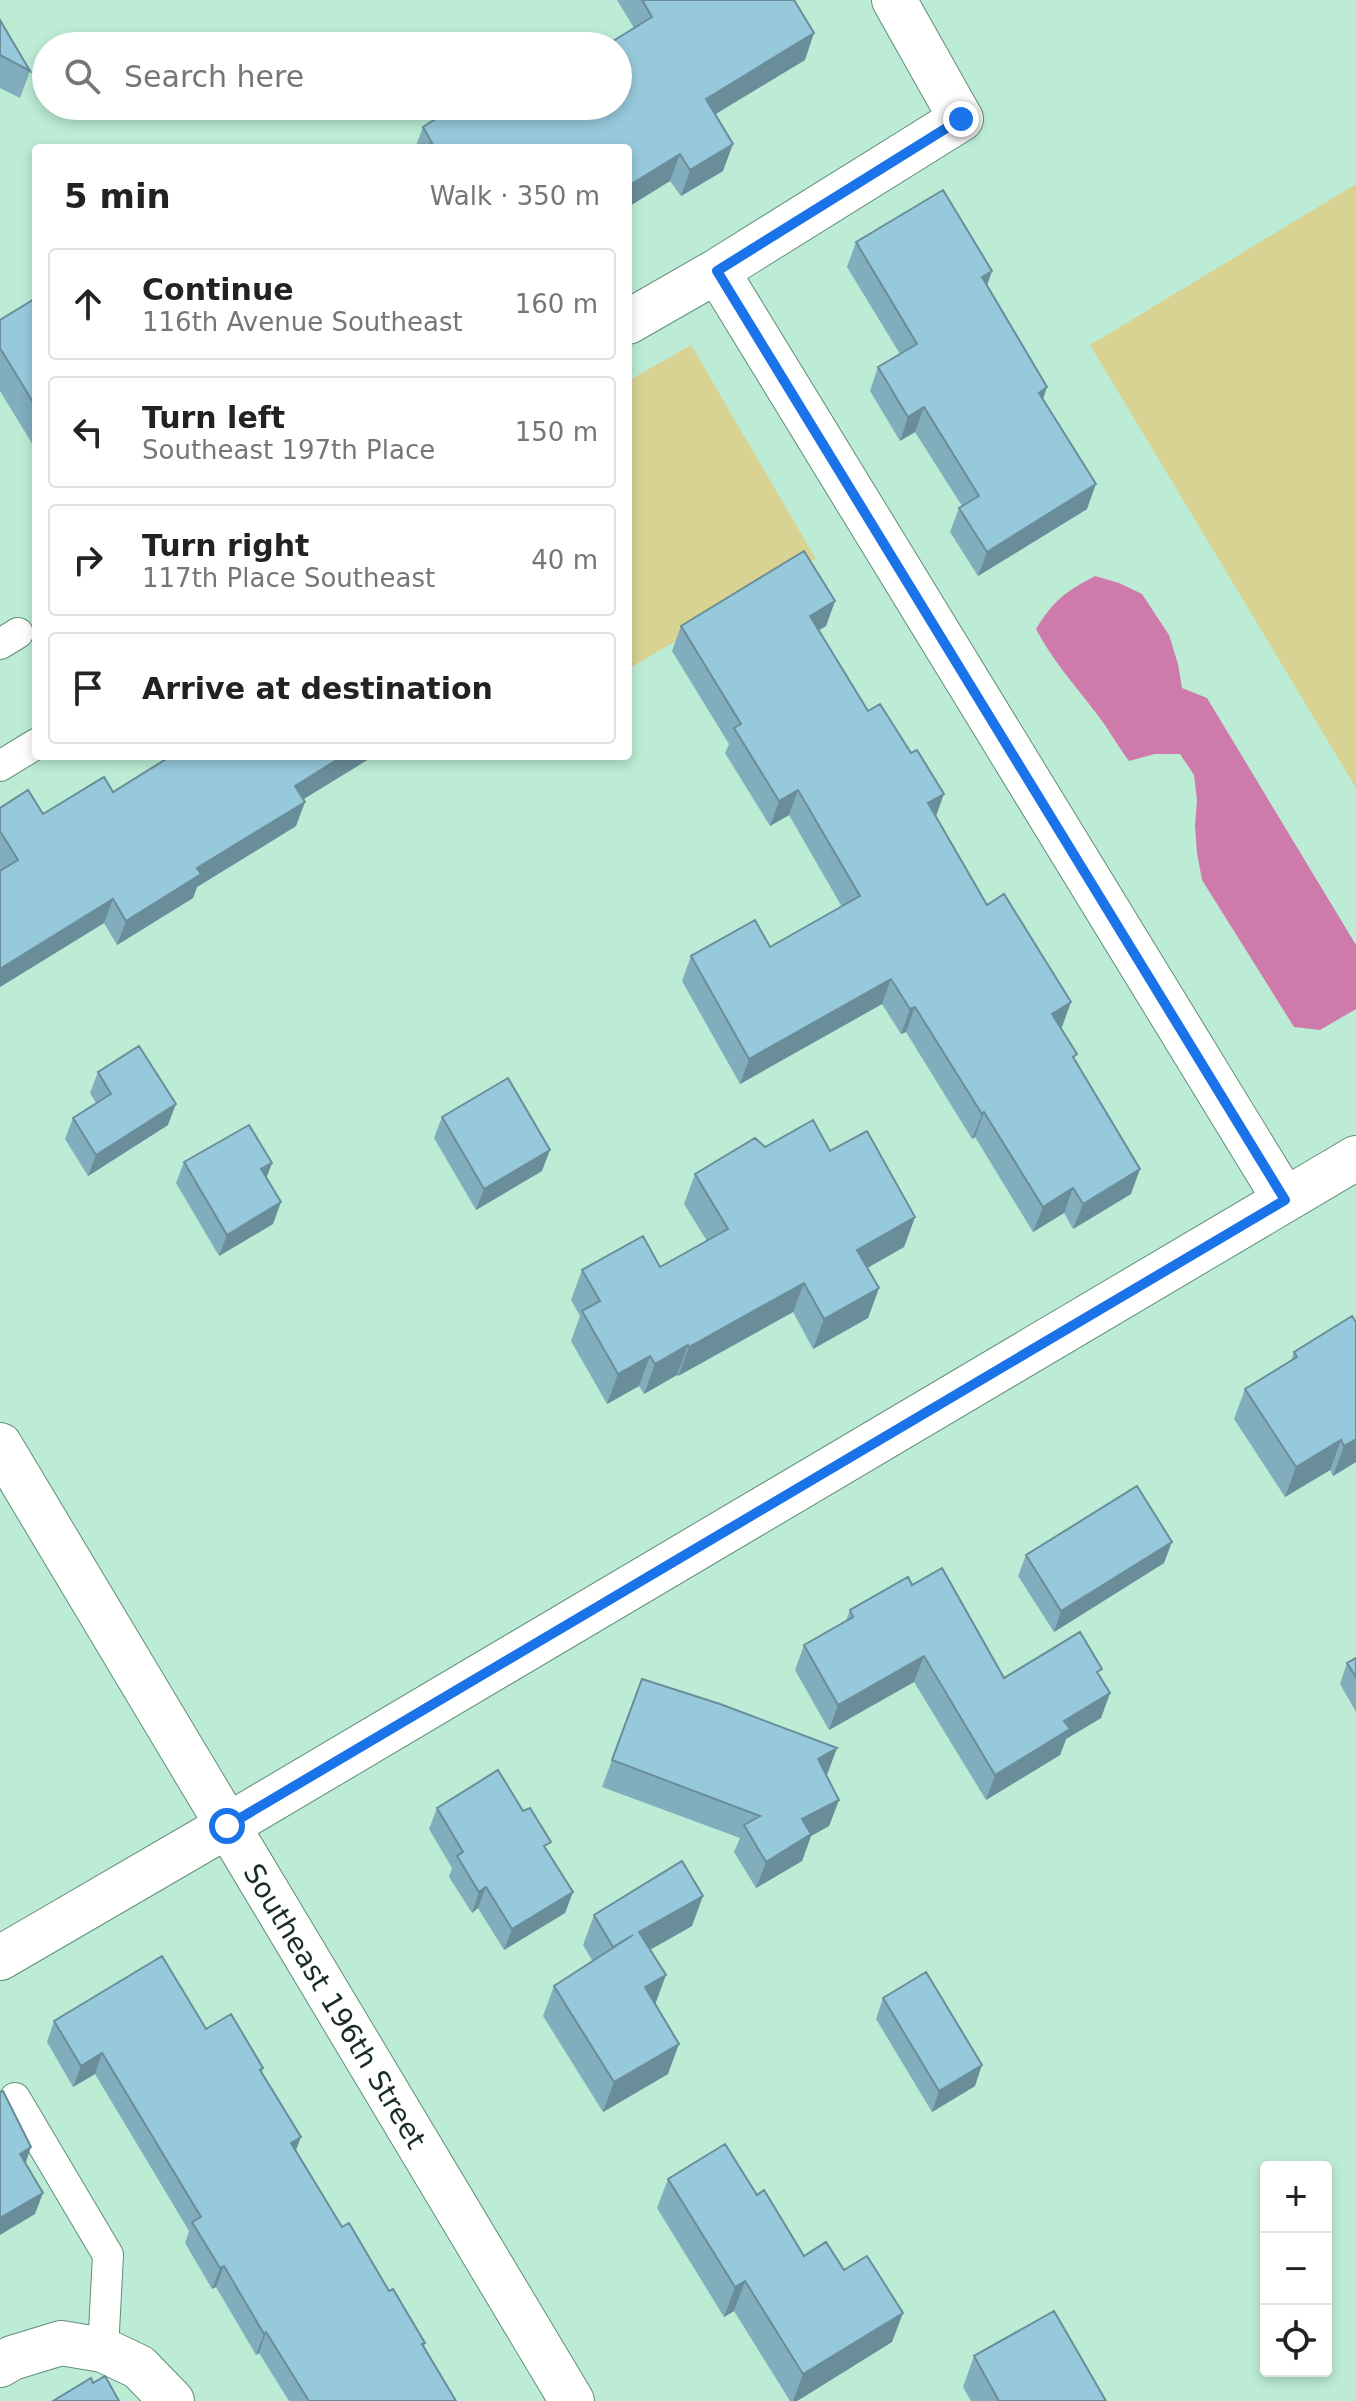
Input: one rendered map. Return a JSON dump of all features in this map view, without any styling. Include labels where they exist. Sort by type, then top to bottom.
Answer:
[{"type":"street","points":[[632,320],[717,271],[961,119],[894,0]]},
{"type":"street","points":[[717,271],[1285,1200]]},
{"type":"street","points":[[0,1958],[1356,1158]]},
{"type":"street","name":"Southeast 196th Street","points":[[0,1445],[572,2401]]},
{"type":"street","points":[[0,2365],[12,2358],[61,2343],[103,2350],[139,2367],[172,2401]]},
{"type":"lane","points":[[0,766],[32,746]]},
{"type":"lane","points":[[15,2098],[108,2255],[103,2350]]},
{"type":"shaded area","points":[[1356,184],[1356,788],[1090,345]]},
{"type":"shaded area","points":[[691,345],[816,559],[632,667],[632,379]]},
{"type":"shaded area","points":[[1095,576],[1142,594],[1169,635],[1182,688],[1207,698],[1356,945],[1356,1009],[1320,1030],[1294,1027],[1202,880],[1197,853],[1194,775],[1180,754],[1155,754],[1129,761],[1056,662],[1036,629],[1061,598]]},
{"type":"building","points":[[642,0],[794,0],[814,33],[706,99],[733,144],[690,170],[680,154],[632,184],[632,144],[430,144],[423,127],[434,120],[632,120],[632,32],[628,32],[652,17]]},
{"type":"building","points":[[0,20],[30,71],[0,55]]},
{"type":"building","points":[[943,190],[992,271],[982,277],[1047,387],[1039,393],[1096,484],[987,552],[959,508],[979,496],[924,407],[908,417],[878,367],[917,344],[856,242]]},
{"type":"building","points":[[32,300],[32,400],[0,348],[0,320]]},
{"type":"building","points":[[804,551],[835,601],[810,616],[868,711],[880,704],[911,753],[917,750],[944,794],[928,803],[987,905],[1004,894],[1071,1002],[1052,1014],[1077,1054],[1073,1057],[1140,1169],[1083,1204],[1073,1188],[1043,1207],[915,1007],[910,1009],[891,979],[749,1059],[691,956],[755,920],[770,947],[860,896],[798,790],[779,801],[734,728],[741,724],[681,626]]},
{"type":"building","points":[[165,760],[337,760],[295,786],[305,802],[197,868],[201,874],[126,921],[113,899],[0,969],[0,871],[18,860],[0,831],[0,808],[28,790],[43,814],[104,777],[113,792]]},
{"type":"building","points":[[139,1046],[176,1104],[96,1155],[73,1118],[111,1094],[98,1072]]},
{"type":"building","points":[[508,1078],[550,1150],[484,1189],[442,1117]]},
{"type":"building","points":[[813,1120],[830,1151],[867,1131],[915,1217],[857,1250],[879,1288],[824,1319],[804,1283],[655,1364],[650,1356],[618,1374],[582,1311],[600,1301],[582,1270],[643,1236],[660,1267],[728,1229],[695,1174],[755,1138],[765,1147]]},
{"type":"building","points":[[249,1125],[272,1163],[261,1169],[281,1202],[227,1235],[184,1162]]},
{"type":"building","points":[[1352,1316],[1356,1322],[1356,1439],[1344,1446],[1341,1440],[1296,1467],[1245,1389],[1297,1357],[1294,1352]]},
{"type":"building","points":[[1137,1486],[1172,1542],[1061,1611],[1026,1555]]},
{"type":"building","points":[[942,1568],[1004,1678],[1080,1632],[1102,1669],[1097,1672],[1110,1693],[1064,1721],[1070,1729],[995,1775],[924,1656],[838,1705],[804,1645],[853,1617],[850,1610],[908,1577],[912,1585]]},
{"type":"building","points":[[1356,1658],[1356,1677],[1347,1663]]},
{"type":"building","points":[[642,1679],[720,1704],[837,1748],[818,1759],[839,1800],[802,1819],[811,1834],[766,1862],[744,1825],[760,1816],[612,1760]]},
{"type":"building","points":[[498,1770],[523,1811],[530,1808],[551,1842],[544,1846],[573,1892],[512,1929],[486,1887],[479,1892],[457,1856],[463,1852],[437,1808]]},
{"type":"building","points":[[682,1861],[703,1896],[639,1932],[666,1975],[645,1987],[679,2044],[614,2082],[554,1986],[633,1935],[613,1947],[594,1915]]},
{"type":"building","points":[[162,1956],[206,2029],[231,2014],[263,2068],[260,2070],[301,2137],[291,2143],[342,2227],[349,2223],[389,2291],[393,2289],[456,2401],[309,2401],[224,2266],[220,2268],[192,2222],[201,2217],[102,2053],[81,2066],[54,2021]]},
{"type":"building","points":[[926,1972],[982,2065],[939,2091],[883,1998]]},
{"type":"building","points":[[3,2091],[31,2147],[20,2154],[43,2193],[0,2218],[0,2092]]},
{"type":"building","points":[[725,2144],[757,2195],[764,2190],[804,2256],[826,2242],[844,2270],[867,2256],[903,2313],[803,2374],[745,2281],[735,2287],[668,2179]]},
{"type":"building","points":[[1054,2311],[1106,2401],[999,2401],[974,2356]]},
{"type":"building","points":[[105,2376],[119,2401],[53,2401],[91,2378],[93,2383]]},
{"type":"route","points":[[227,1826],[1285,1200],[717,271],[961,119]]}]
